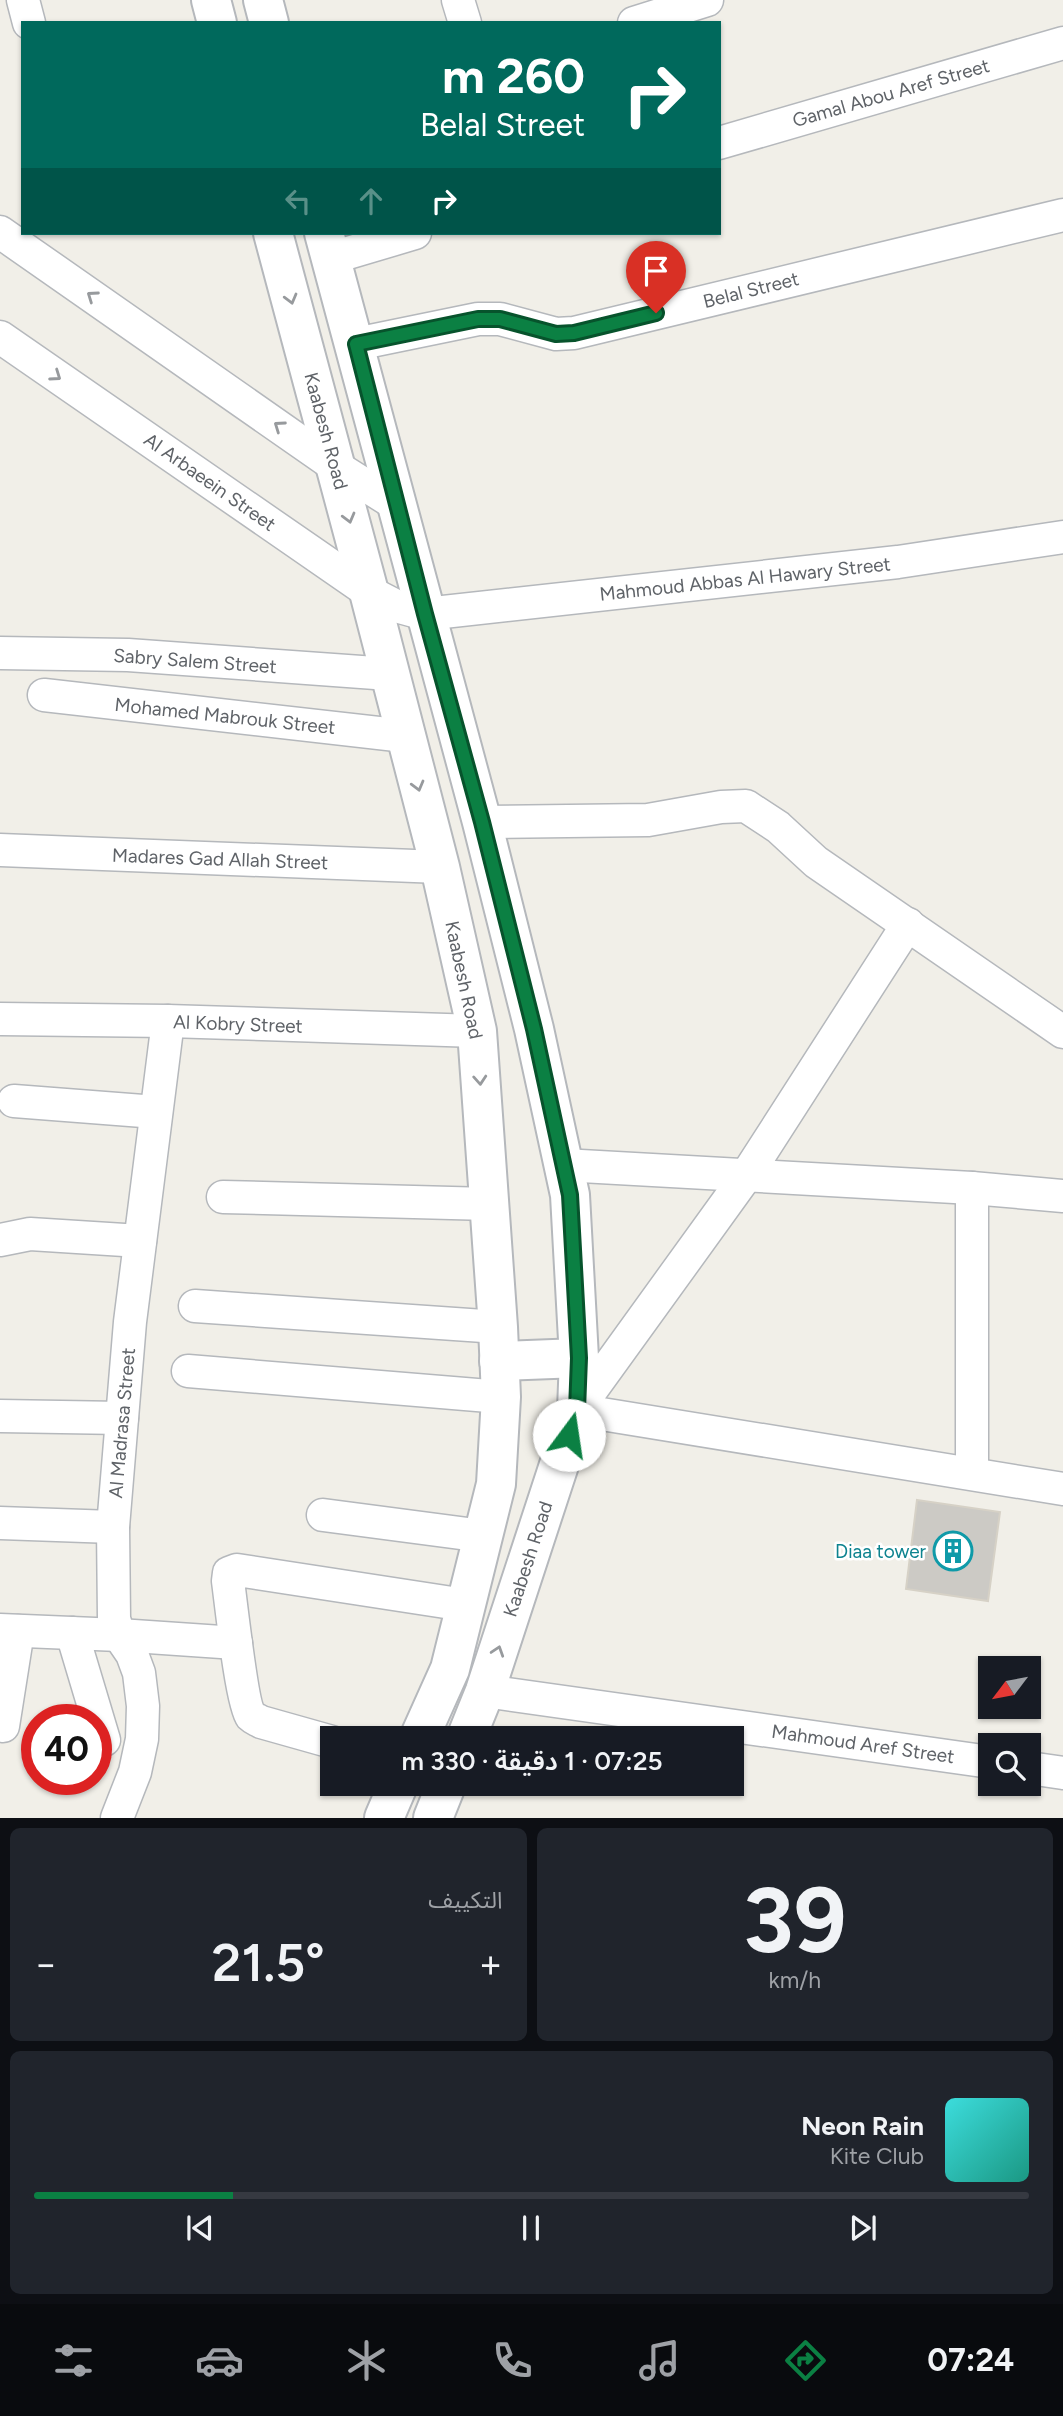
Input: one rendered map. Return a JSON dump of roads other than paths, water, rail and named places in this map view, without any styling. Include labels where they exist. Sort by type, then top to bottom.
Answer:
[{"type":"street","points":[[23,0],[28,21]]},
{"type":"street","points":[[211,0],[216,21]]},
{"type":"street","points":[[262,0],[268,21]]},
{"type":"street","points":[[458,0],[464,21]]},
{"type":"street","points":[[640,21],[707,0]]},
{"type":"street","name":"Gamal Abou Aref Street","points":[[721,143],[1063,43]]},
{"type":"street","name":"Belal Street","points":[[356,344],[478,319],[500,319],[556,334],[574,333],[1063,215]]},
{"type":"street","points":[[0,232],[335,466],[397,505]]},
{"type":"street","name":"Kaabesh Road","points":[[274,235],[390,674],[477,1031],[499,1361],[496,1484],[450,1669],[424,1726]]},
{"type":"street","points":[[328,245],[400,235]]},
{"type":"street","name":"Kaabesh Road","points":[[328,245],[482,822],[534,1029],[570,1195],[579,1358],[577,1410],[485,1691],[471,1726]]},
{"type":"street","name":"Al Arbaeein Street","points":[[0,337],[369,592],[396,606],[425,614]]},
{"type":"street","name":"Mahmoud Abbas Al Hawary Street","points":[[425,614],[898,562],[1063,537]]},
{"type":"street","name":"Sabry Salem Street","points":[[0,653],[128,655],[390,674]]},
{"type":"street","name":"Mohamed Mabrouk Street","points":[[44,695],[405,736]]},
{"type":"street","points":[[482,822],[648,820],[721,807],[746,806],[778,827],[816,862],[1063,1032]]},
{"type":"street","name":"Madares Gad Allah Street","points":[[0,850],[439,867]]},
{"type":"street","points":[[908,924],[746,1176],[577,1410],[1063,1489]]},
{"type":"street","name":"Al Kobry Street","points":[[0,1019],[168,1021],[477,1031]]},
{"type":"street","name":"Al Madrasa Street","points":[[117,1818],[135,1772],[142,1739],[143,1706],[139,1673],[132,1654],[119,1635],[114,1619],[113,1527],[140,1241],[168,1021]]},
{"type":"street","points":[[14,1101],[156,1112]]},
{"type":"street","points":[[563,1165],[972,1188],[1063,1196]]},
{"type":"street","points":[[972,1188],[972,1473]]},
{"type":"street","points":[[223,1197],[489,1204]]},
{"type":"street","points":[[0,1240],[30,1234],[140,1241]]},
{"type":"street","points":[[195,1306],[499,1361]]},
{"type":"street","points":[[188,1371],[579,1358]]},
{"type":"street","points":[[0,1416],[122,1418]]},
{"type":"street","points":[[323,1515],[482,1536]]},
{"type":"street","points":[[0,1523],[113,1527]]},
{"type":"street","points":[[320,1739],[251,1717],[236,1643],[229,1573],[237,1570],[466,1605]]},
{"type":"street","points":[[4,1726],[9,1630],[236,1643]]},
{"type":"street","points":[[72,1633],[93,1704]]},
{"type":"street","name":"Mahmoud Aref Street","points":[[485,1691],[978,1760]]},
{"type":"street","points":[[1041,1770],[1063,1773]]},
{"type":"street","points":[[384,1818],[393,1796]]},
{"type":"street","points":[[433,1818],[442,1796]]},
{"type":"place","name":"Diaa tower","points":[[953,1551]]}]
